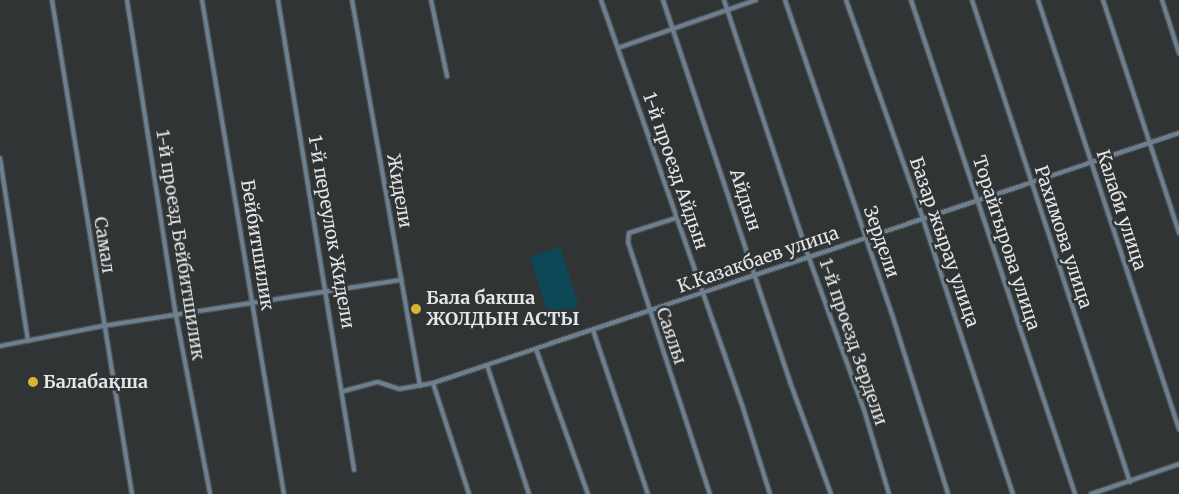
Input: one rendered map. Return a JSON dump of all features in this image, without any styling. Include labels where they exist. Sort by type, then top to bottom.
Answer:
[{"type":"street","name":"Самал","points":[[52,0],[103,326],[132,494]]},
{"type":"street","name":"1-й проезд Бейбитшилик","points":[[127,0],[176,315],[210,494]]},
{"type":"street","name":"Бейбитшилик","points":[[202,0],[284,494]]},
{"type":"street","name":"1-й переулок Жидели","points":[[278,0],[328,292],[344,391],[354,470]]},
{"type":"street","name":"Жидели","points":[[352,0],[420,386]]},
{"type":"street","points":[[431,0],[447,76]]},
{"type":"street","name":"1-й проезд Айдын","points":[[601,0],[770,494]]},
{"type":"street","name":"Айдын","points":[[664,0],[755,274],[831,494]]},
{"type":"street","name":"1-й проезд Зердели","points":[[724,0],[809,258],[865,413],[889,494]]},
{"type":"street","points":[[618,48],[756,0]]},
{"type":"street","name":"Зердели","points":[[785,0],[864,239],[915,384],[948,494]]},
{"type":"street","name":"Базар жырау улица","points":[[846,0],[923,219],[1013,494]]},
{"type":"street","name":"Торайгырова улица","points":[[911,0],[1075,494]]},
{"type":"street","name":"Рахимова улица","points":[[972,0],[1030,182],[1130,482]]},
{"type":"street","name":"Калаби улица","points":[[1038,0],[1179,429]]},
{"type":"street","points":[[1103,0],[1179,234]]},
{"type":"street","points":[[1162,0],[1179,53]]},
{"type":"street","name":"К.Казакбаев улица","points":[[344,391],[378,382],[399,389],[433,383],[1179,133]]},
{"type":"street","points":[[0,158],[28,341]]},
{"type":"street","name":"Саялы","points":[[676,218],[629,233],[627,236],[648,312],[710,494]]},
{"type":"street","points":[[0,346],[103,326],[401,280]]},
{"type":"street","points":[[593,330],[648,494]]},
{"type":"street","points":[[536,349],[588,494]]},
{"type":"street","points":[[487,366],[529,494]]},
{"type":"street","points":[[433,383],[470,494]]},
{"type":"street","points":[[1091,494],[1179,464]]},
{"type":"shaded area","points":[[560,247],[579,306],[549,316],[530,257]]},
{"type":"place","name":"Бала бакша ЖОЛДЫН АСТЫ","points":[[416,309]]},
{"type":"place","name":"Балабақша","points":[[33,382]]}]
